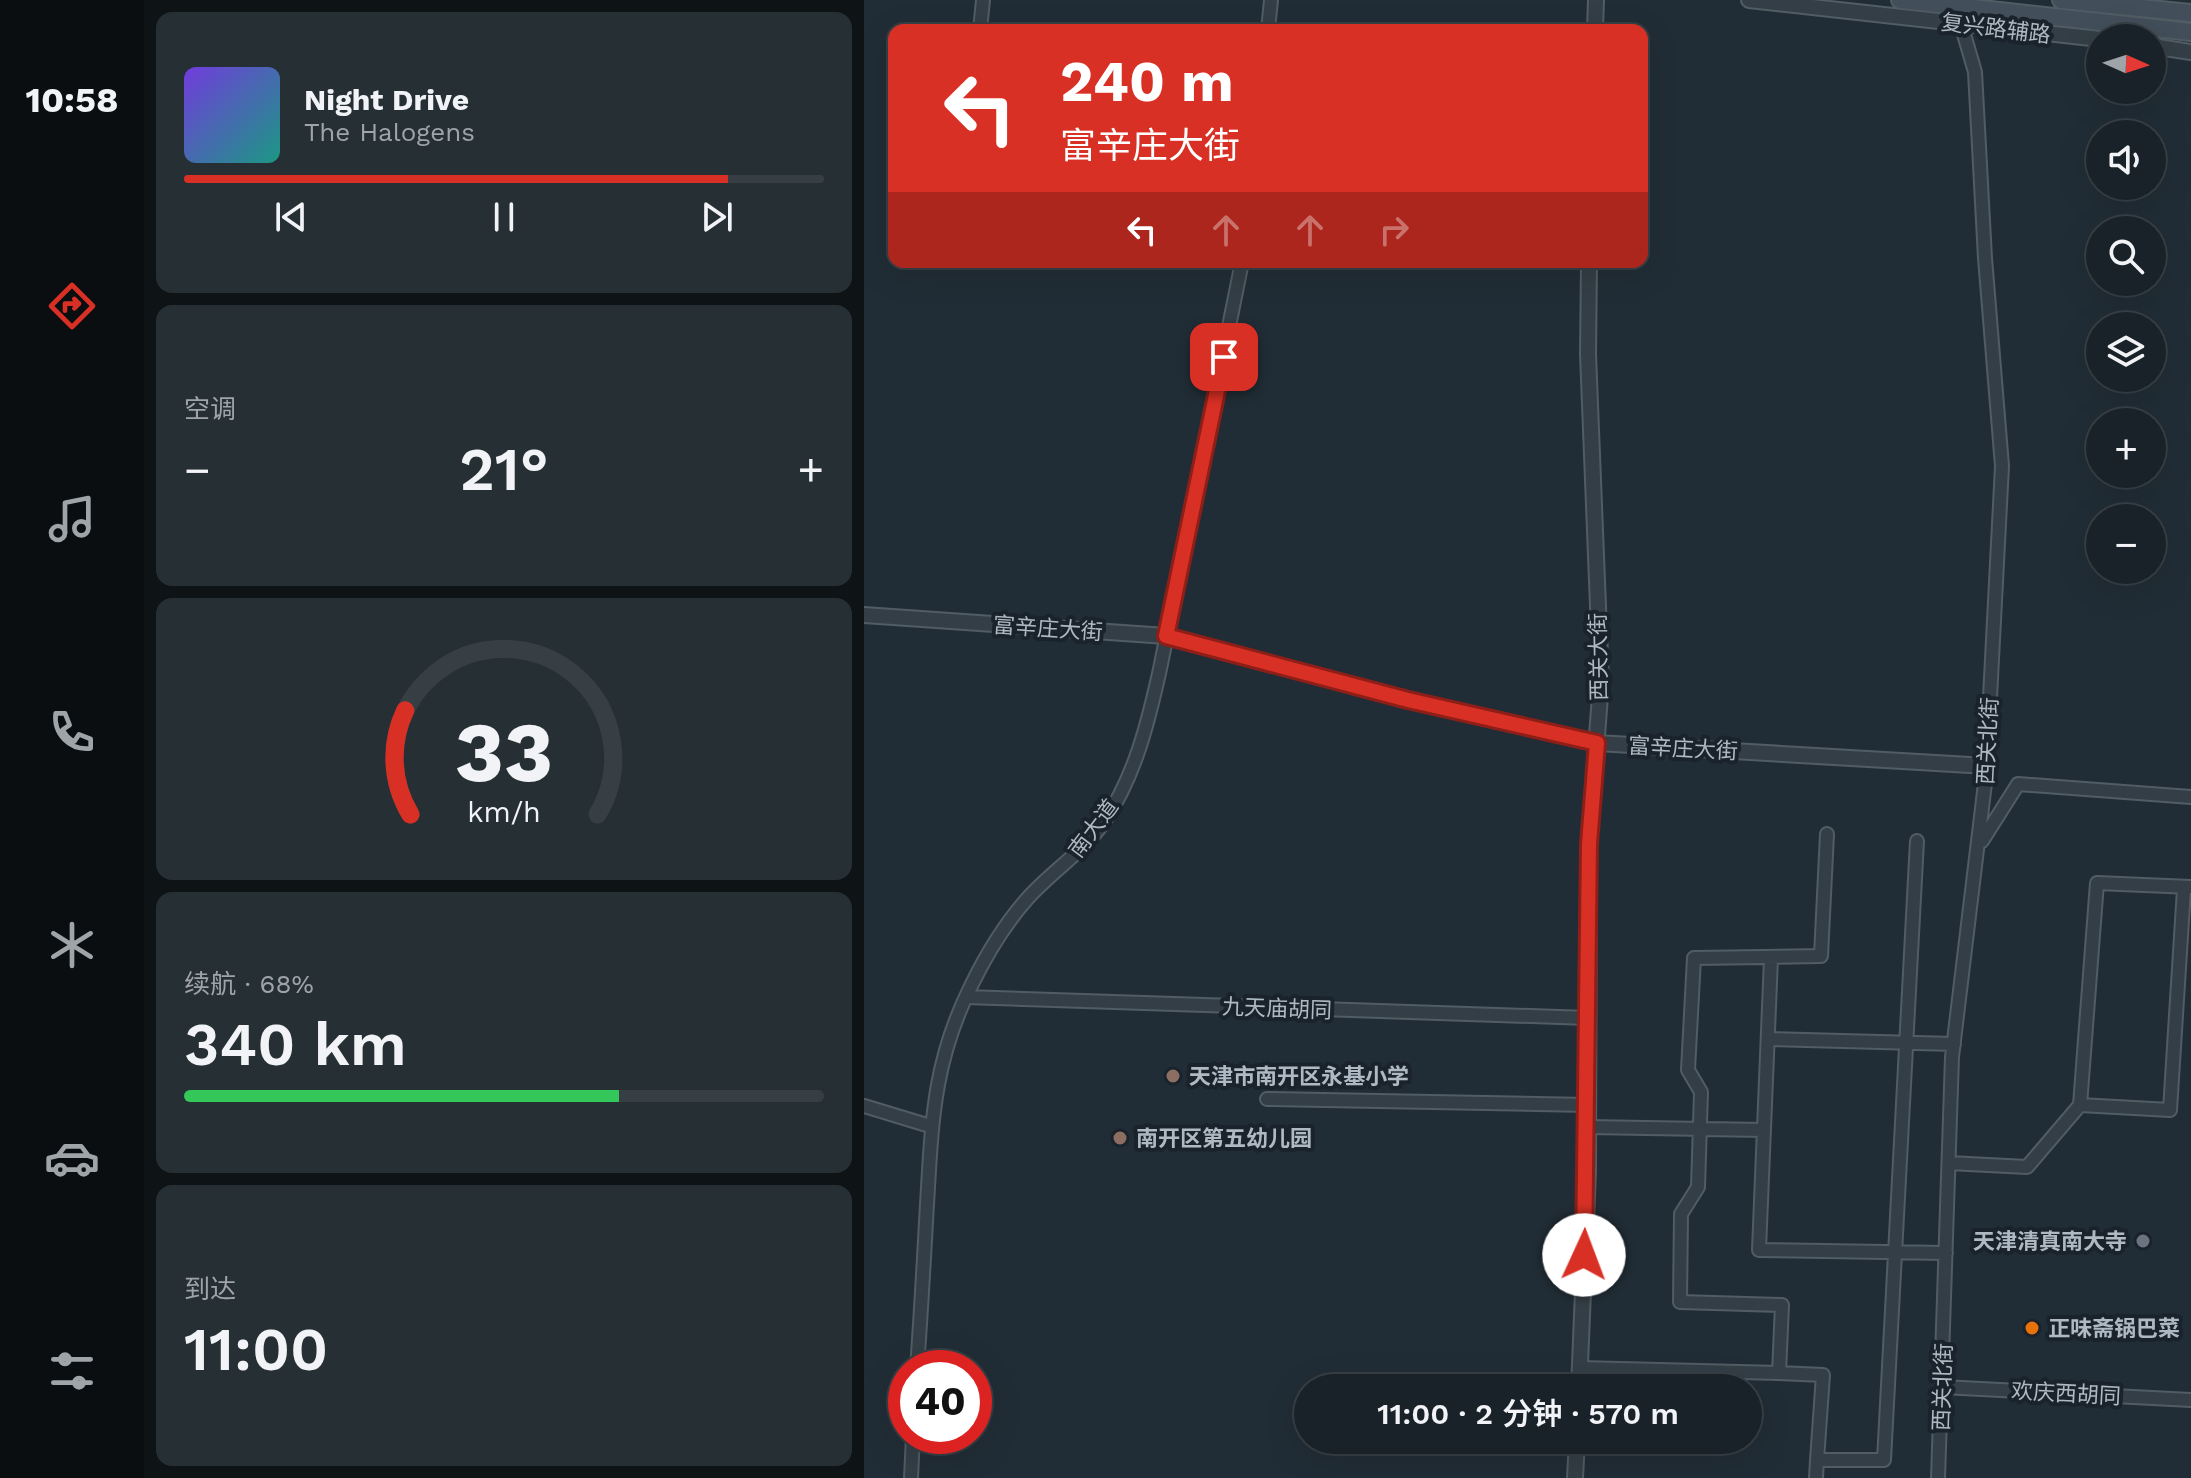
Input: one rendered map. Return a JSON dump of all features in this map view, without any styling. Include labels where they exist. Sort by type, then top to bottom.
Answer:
[{"type":"main road","points":[[1900,0],[1956,10],[2191,32]]},
{"type":"main road","points":[[2061,0],[2191,13]]},
{"type":"street","points":[[981,24],[983,0]]},
{"type":"street","points":[[1269,24],[1271,0]]},
{"type":"street","points":[[1595,24],[1596,0]]},
{"type":"street","name":"复兴路辅路","points":[[1749,0],[1956,10],[2086,36]]},
{"type":"street","name":"西关北街","points":[[1938,1478],[1954,1044],[1987,766],[2002,466],[1985,258],[1975,72],[1956,10]]},
{"type":"street","points":[[2166,48],[2191,52]]},
{"type":"street","name":"南大道","points":[[918,1350],[930,1126],[949,1038],[966,997],[1001,932],[1028,898],[1077,854],[1103,822],[1129,776],[1146,731],[1241,268]]},
{"type":"street","name":"西关大街","points":[[1580,1374],[1589,1105],[1589,844],[1601,682],[1588,354],[1589,268]]},
{"type":"street","name":"富辛庄大街","points":[[864,615],[1166,636],[1408,700],[1597,743],[1987,766]]},
{"type":"street","points":[[1979,846],[2018,784],[2191,797]]},
{"type":"street","points":[[1779,1373],[1782,1305],[1680,1302],[1681,1214],[1698,1187],[1701,1092],[1688,1070],[1694,958],[1821,956],[1827,834]]},
{"type":"street","points":[[1817,1460],[1884,1460],[1917,841]]},
{"type":"street","points":[[1949,1163],[2027,1167],[2080,1105],[2097,883],[2187,888],[2170,1110],[2080,1105]]},
{"type":"street","points":[[1771,958],[1759,1250],[1946,1253]]},
{"type":"street","name":"九天庙胡同","points":[[966,997],[1588,1018]]},
{"type":"street","points":[[1768,1039],[1954,1044]]},
{"type":"street","points":[[1267,1099],[1589,1105]]},
{"type":"street","points":[[864,1106],[930,1126]]},
{"type":"street","points":[[1588,1127],[1764,1130]]},
{"type":"street","points":[[1580,1368],[1823,1375],[1816,1478]]},
{"type":"street","name":"欢庆西胡同","points":[[1942,1387],[2191,1400]]},
{"type":"street","points":[[911,1478],[912,1454]]},
{"type":"street","points":[[1575,1478],[1576,1454]]},
{"type":"place","name":"天津市南开区永基小学","points":[[1173,1076]]},
{"type":"place","name":"南开区第五幼儿园","points":[[1120,1138]]},
{"type":"place","name":"天津清真南大寺","points":[[2143,1241]]},
{"type":"place","name":"正味斋锅巴菜","points":[[2032,1328]]},
{"type":"route","points":[[1224,357],[1166,636],[1408,700],[1597,743],[1589,844],[1589,1105],[1584,1255]]}]
